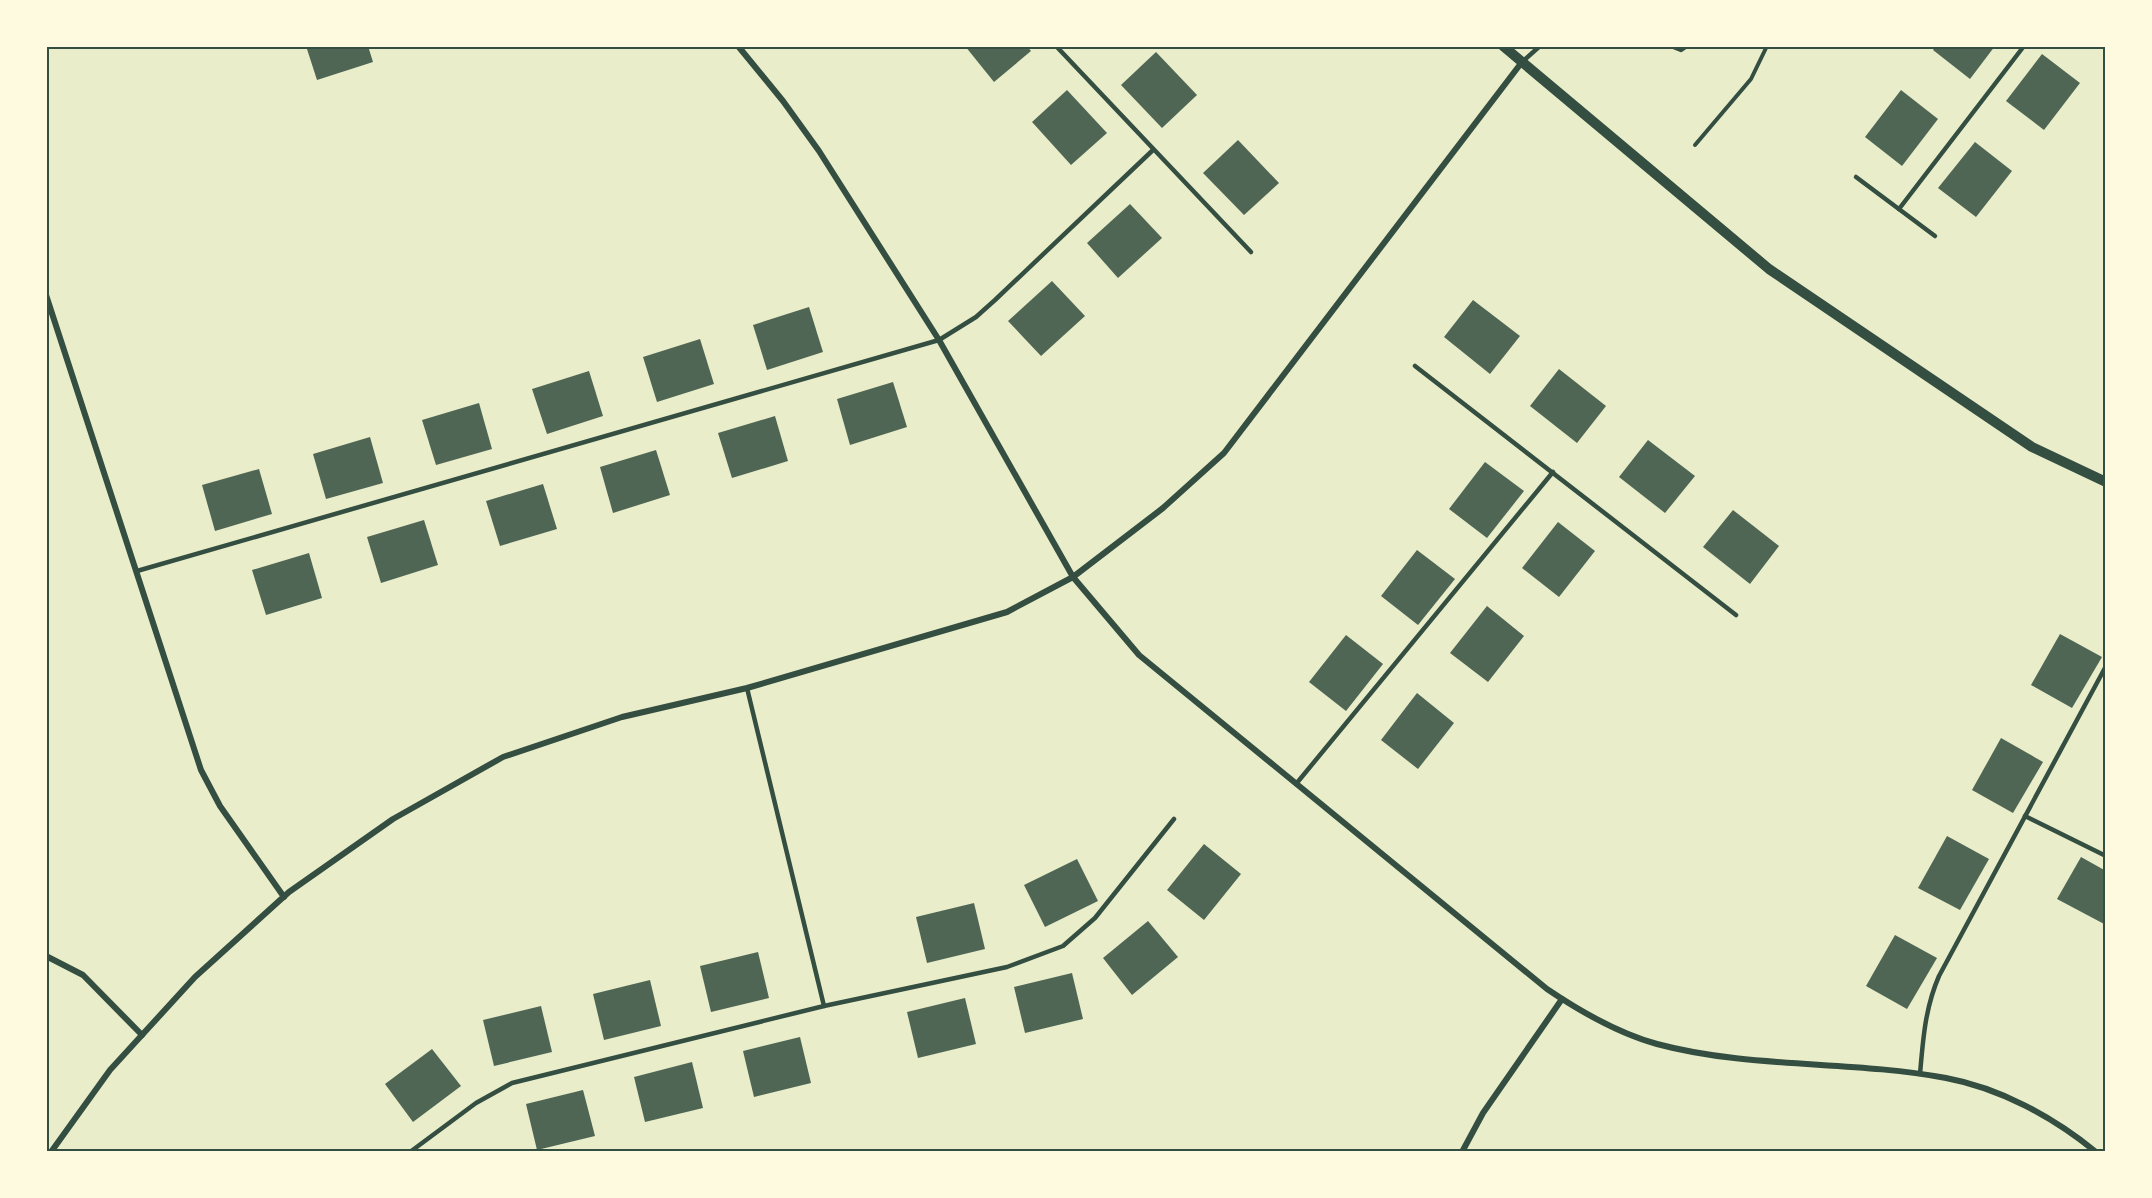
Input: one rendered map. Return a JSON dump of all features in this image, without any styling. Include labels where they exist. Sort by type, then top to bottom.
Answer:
[{"type":"street","points":[[738,46],[783,101],[819,151],[939,340],[1073,577],[1139,655],[1296,784],[1562,999],[1617,1029],[1655,1043],[1694,1053],[1920,1074],[1957,1081],[2021,1103],[2055,1122],[2096,1152]]},
{"type":"street","points":[[1503,46],[1768,269],[2032,447],[2106,482]]},
{"type":"street","points":[[51,1152],[110,1070],[195,976],[284,897],[393,819],[503,757],[622,717],[747,688],[1007,612],[1073,577],[1163,508],[1224,453],[1522,62]]},
{"type":"street","points":[[46,295],[201,770],[220,806],[284,897]]},
{"type":"street","points":[[46,956],[83,975],[142,1035]]},
{"type":"street","points":[[1462,1152],[1483,1113],[1562,999]]},
{"type":"lane","points":[[1056,46],[1251,252]]},
{"type":"lane","points":[[1522,62],[1540,46]]},
{"type":"lane","points":[[1671,46],[1681,50],[1687,46]]},
{"type":"lane","points":[[1899,209],[2024,46]]},
{"type":"lane","points":[[137,571],[939,340],[996,300],[1153,150]]},
{"type":"lane","points":[[1856,177],[1935,236]]},
{"type":"lane","points":[[1415,366],[1737,615]]},
{"type":"lane","points":[[1296,784],[1553,472]]},
{"type":"lane","points":[[1920,1074],[1926,1016],[1931,995],[1949,957],[2106,666]]},
{"type":"lane","points":[[747,688],[824,1006]]},
{"type":"lane","points":[[2025,816],[2106,856]]},
{"type":"lane","points":[[410,1152],[476,1103],[512,1083],[824,1006],[1007,967],[1063,946],[1095,918],[1174,819]]},
{"type":"path","points":[[1695,144],[1751,79],[1767,46]]},
{"type":"building","points":[[306,46],[368,46],[373,62],[317,80]]},
{"type":"building","points":[[965,46],[1027,46],[1031,51],[994,82]]},
{"type":"building","points":[[1936,46],[1995,46],[1970,79],[1933,50]]},
{"type":"building","points":[[1156,52],[1197,95],[1162,128],[1121,85]]},
{"type":"building","points":[[2042,54],[2080,83],[2044,130],[2006,101]]},
{"type":"building","points":[[1067,90],[1107,133],[1071,165],[1032,122]]},
{"type":"building","points":[[1901,90],[1938,119],[1902,166],[1865,137]]},
{"type":"building","points":[[1238,140],[1279,183],[1244,215],[1203,173]]},
{"type":"building","points":[[1975,142],[2012,171],[1976,217],[1938,188]]},
{"type":"building","points":[[1130,204],[1162,238],[1118,278],[1087,243]]},
{"type":"building","points":[[1052,281],[1085,316],[1041,356],[1008,321]]},
{"type":"building","points":[[1473,300],[1520,336],[1490,374],[1444,337]]},
{"type":"building","points":[[809,307],[823,352],[767,370],[753,325]]},
{"type":"building","points":[[700,339],[714,384],[657,402],[643,357]]},
{"type":"building","points":[[1559,369],[1606,406],[1577,443],[1530,406]]},
{"type":"building","points":[[589,371],[603,416],[547,434],[532,389]]},
{"type":"building","points":[[893,382],[907,427],[850,445],[837,399]]},
{"type":"building","points":[[479,403],[492,449],[436,465],[422,420]]},
{"type":"building","points":[[775,416],[788,461],[732,478],[718,433]]},
{"type":"building","points":[[370,437],[383,483],[326,499],[313,454]]},
{"type":"building","points":[[1648,440],[1695,476],[1665,513],[1619,477]]},
{"type":"building","points":[[656,450],[670,495],[613,513],[600,467]]},
{"type":"building","points":[[1485,462],[1524,491],[1487,538],[1449,509]]},
{"type":"building","points":[[259,469],[272,514],[215,531],[202,485]]},
{"type":"building","points":[[543,484],[557,529],[500,546],[486,501]]},
{"type":"building","points":[[1733,510],[1779,546],[1750,584],[1703,547]]},
{"type":"building","points":[[424,520],[438,565],[381,583],[367,537]]},
{"type":"building","points":[[1558,522],[1595,551],[1559,597],[1522,568]]},
{"type":"building","points":[[1417,550],[1455,579],[1418,625],[1381,596]]},
{"type":"building","points":[[309,553],[322,598],[266,615],[252,570]]},
{"type":"building","points":[[1487,606],[1524,636],[1488,682],[1450,653]]},
{"type":"building","points":[[2060,634],[2102,657],[2072,708],[2031,685]]},
{"type":"building","points":[[1346,635],[1383,664],[1346,711],[1309,682]]},
{"type":"building","points":[[1417,693],[1454,723],[1418,769],[1381,740]]},
{"type":"building","points":[[2001,738],[2043,762],[2013,813],[1972,790]]},
{"type":"building","points":[[1947,836],[1989,859],[1960,910],[1918,888]]},
{"type":"building","points":[[1204,844],[1241,874],[1204,920],[1167,890]]},
{"type":"building","points":[[2081,857],[2106,871],[2106,925],[2057,899]]},
{"type":"building","points":[[1077,859],[1098,901],[1045,927],[1024,885]]},
{"type":"building","points":[[974,903],[985,949],[927,963],[916,917]]},
{"type":"building","points":[[1148,921],[1178,957],[1132,995],[1103,958]]},
{"type":"building","points":[[1895,935],[1937,958],[1907,1009],[1866,986]]},
{"type":"building","points":[[758,952],[769,998],[711,1012],[700,966]]},
{"type":"building","points":[[1072,973],[1083,1019],[1025,1033],[1014,987]]},
{"type":"building","points":[[650,980],[661,1026],[604,1040],[593,994]]},
{"type":"building","points":[[965,998],[976,1044],[918,1058],[907,1012]]},
{"type":"building","points":[[541,1006],[552,1052],[494,1066],[483,1020]]},
{"type":"building","points":[[800,1037],[811,1083],[754,1097],[743,1051]]},
{"type":"building","points":[[432,1049],[461,1086],[413,1122],[385,1084]]},
{"type":"building","points":[[692,1062],[703,1108],[645,1122],[634,1077]]},
{"type":"building","points":[[583,1090],[595,1136],[537,1150],[526,1104]]}]
